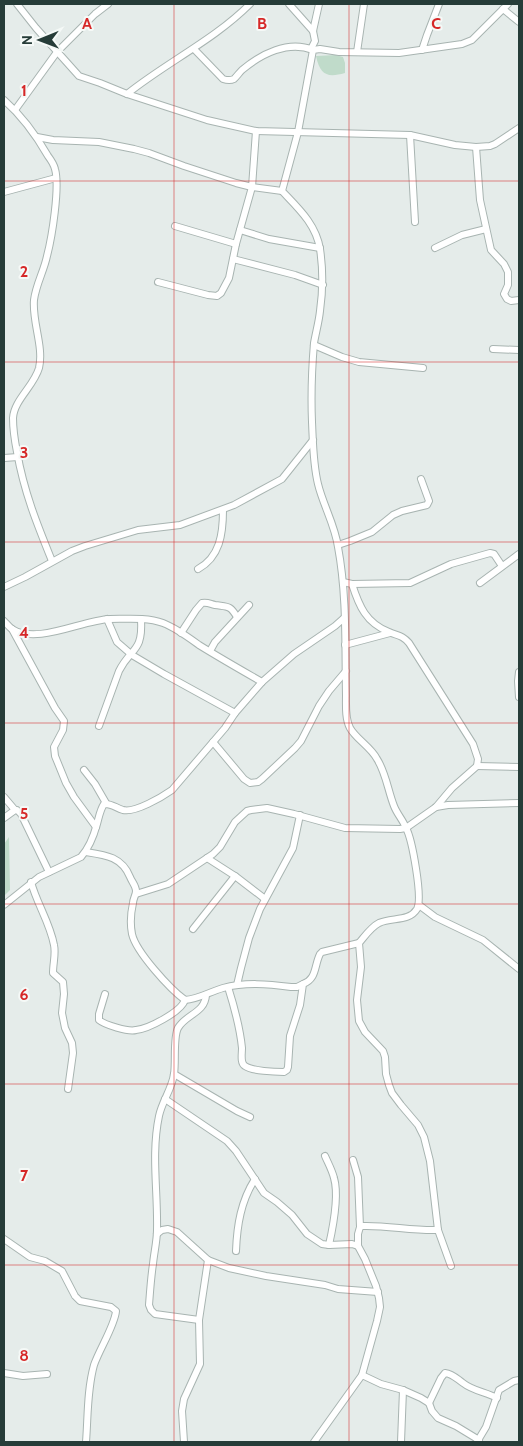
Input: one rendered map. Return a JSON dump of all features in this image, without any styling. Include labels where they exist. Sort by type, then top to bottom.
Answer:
[{"type":"street","points":[[17,4],[79,76],[207,120],[256,131],[410,135],[455,145],[476,147],[495,144],[519,128]]},
{"type":"street","points":[[15,110],[57,52],[95,14],[108,4]]},
{"type":"street","points":[[127,94],[223,28],[250,4]]},
{"type":"street","points":[[289,4],[313,31]]},
{"type":"street","points":[[282,191],[298,132],[315,39],[313,31],[319,4]]},
{"type":"street","points":[[357,52],[364,4]]},
{"type":"street","points":[[422,50],[438,4]]},
{"type":"street","points":[[194,49],[223,79],[228,80],[233,79],[241,70],[273,50],[286,47],[299,46],[339,52],[399,54],[467,43],[506,6],[519,22]]},
{"type":"street","points":[[4,100],[37,136],[55,168],[56,200],[51,238],[35,294],[34,318],[38,345],[38,368],[13,416],[18,457],[24,484],[52,561]]},
{"type":"street","points":[[158,282],[208,295],[217,296],[222,293],[228,278],[252,187],[256,131]]},
{"type":"street","points":[[410,135],[415,222]]},
{"type":"street","points":[[37,136],[53,140],[99,142],[134,149],[252,187],[282,191],[309,221],[318,239],[323,285],[314,345],[313,440],[317,482],[338,544],[343,582],[347,712],[350,728],[377,759],[394,806],[410,838],[417,876],[418,905],[414,912],[404,918],[384,921],[376,925],[359,942],[322,952],[318,958],[313,977],[309,982],[297,987],[267,984],[237,985],[185,1000],[172,990],[138,948],[132,934],[131,922],[136,894],[135,888],[124,865],[111,858],[86,852]]},
{"type":"street","points":[[476,147],[480,200],[486,229],[492,251],[507,269],[508,284],[504,294],[507,299],[512,301],[519,300]]},
{"type":"street","points":[[4,192],[56,178]]},
{"type":"street","points":[[175,226],[236,244]]},
{"type":"street","points":[[435,248],[462,235],[486,229]]},
{"type":"street","points":[[240,230],[269,239],[320,248]]},
{"type":"street","points":[[233,259],[295,275],[323,285]]},
{"type":"street","points":[[314,345],[359,362],[423,368]]},
{"type":"street","points":[[493,349],[519,350]]},
{"type":"street","points":[[4,587],[72,551],[103,540],[138,530],[180,525],[222,510],[278,482],[313,440]]},
{"type":"street","points":[[4,458],[18,457]]},
{"type":"street","points":[[338,544],[372,532],[393,514],[427,505],[428,501],[421,479]]},
{"type":"street","points":[[198,569],[205,565],[217,550],[222,532],[222,510]]},
{"type":"street","points":[[343,582],[352,584],[410,583],[451,564],[490,553],[494,554],[502,566]]},
{"type":"street","points":[[480,583],[519,554]]},
{"type":"street","points":[[352,584],[358,604],[366,616],[390,633]]},
{"type":"street","points":[[181,633],[202,603],[228,606],[238,617]]},
{"type":"street","points":[[210,651],[215,642],[249,605]]},
{"type":"street","points":[[84,770],[106,803],[124,810],[140,807],[164,795],[172,790],[262,682],[294,654],[344,618]]},
{"type":"street","points":[[12,629],[29,634],[42,634],[107,619],[141,619],[163,623],[262,682]]},
{"type":"street","points":[[107,619],[117,642],[132,655],[235,713]]},
{"type":"street","points":[[99,726],[119,671],[123,663],[132,655],[139,644],[141,638],[141,619]]},
{"type":"street","points":[[4,621],[12,629],[64,721],[63,730],[54,747],[55,756],[70,790],[96,827]]},
{"type":"street","points":[[136,894],[168,884],[206,858],[220,847],[230,828],[247,811],[267,808],[345,828],[392,830],[406,828],[436,807],[452,788],[477,766],[478,758],[473,744],[409,643],[401,636],[390,633],[345,645]]},
{"type":"street","points":[[213,742],[248,782],[258,782],[295,748],[306,732],[319,706],[346,671]]},
{"type":"street","points":[[519,672],[519,697]]},
{"type":"street","points":[[477,766],[519,767]]},
{"type":"street","points":[[4,797],[21,814],[48,872]]},
{"type":"street","points":[[4,905],[31,882],[48,872],[76,860],[86,852],[96,827],[100,810],[106,803]]},
{"type":"street","points":[[436,807],[519,803]]},
{"type":"street","points":[[4,818],[15,810]]},
{"type":"street","points":[[237,985],[249,938],[260,909],[293,848],[300,816]]},
{"type":"street","points":[[206,858],[235,876],[265,899]]},
{"type":"street","points":[[193,929],[235,876]]},
{"type":"street","points":[[31,882],[36,898],[49,925],[54,944],[53,973],[61,979],[64,986],[62,1013],[65,1028],[72,1043],[73,1053],[68,1088]]},
{"type":"street","points":[[418,905],[435,917],[484,940],[519,969]]},
{"type":"street","points":[[359,942],[361,968],[357,1000],[359,1021],[369,1038],[383,1052],[388,1085],[392,1093],[418,1125],[424,1137],[430,1161],[438,1230],[451,1266]]},
{"type":"street","points":[[228,987],[237,1024],[243,1065],[264,1071],[284,1072],[288,1067],[290,1036],[300,1006],[303,984]]},
{"type":"street","points":[[105,994],[99,1020],[133,1031],[169,1016],[180,1008],[185,1000]]},
{"type":"street","points":[[199,1320],[155,1314],[149,1305],[157,1234],[154,1144],[159,1116],[174,1074],[178,1028],[203,1006],[206,1002],[206,995]]},
{"type":"street","points":[[174,1074],[250,1117]]},
{"type":"street","points":[[165,1099],[227,1141],[236,1151],[264,1193],[284,1208],[307,1234],[322,1244],[352,1244],[358,1246]]},
{"type":"street","points":[[325,1156],[336,1185],[330,1245]]},
{"type":"street","points":[[314,1442],[362,1375],[380,1307],[378,1292],[358,1246],[360,1227],[358,1177],[353,1160]]},
{"type":"street","points":[[236,1251],[241,1210],[245,1197],[255,1179]]},
{"type":"street","points":[[360,1227],[383,1226],[416,1230],[438,1230]]},
{"type":"street","points":[[157,1234],[162,1230],[168,1229],[177,1232],[208,1260],[229,1268],[338,1289],[378,1292]]},
{"type":"street","points":[[4,1239],[30,1257],[45,1261],[62,1271],[75,1296],[80,1301],[112,1307],[116,1312],[90,1380],[86,1442]]},
{"type":"street","points":[[184,1442],[182,1411],[184,1399],[200,1364],[199,1320],[208,1260]]},
{"type":"street","points":[[4,1373],[23,1376],[47,1374]]},
{"type":"street","points":[[429,1403],[445,1373],[451,1374],[472,1388],[497,1398]]},
{"type":"street","points":[[362,1375],[421,1398],[429,1403],[432,1412],[438,1418],[456,1426],[478,1441],[486,1427],[501,1388],[519,1380]]},
{"type":"street","points":[[401,1442],[403,1390]]},
{"type":"green space","points":[[336,55],[343,57],[345,73],[325,74],[316,56]]},
{"type":"green space","points":[[9,837],[10,890],[4,896],[4,844]]}]
